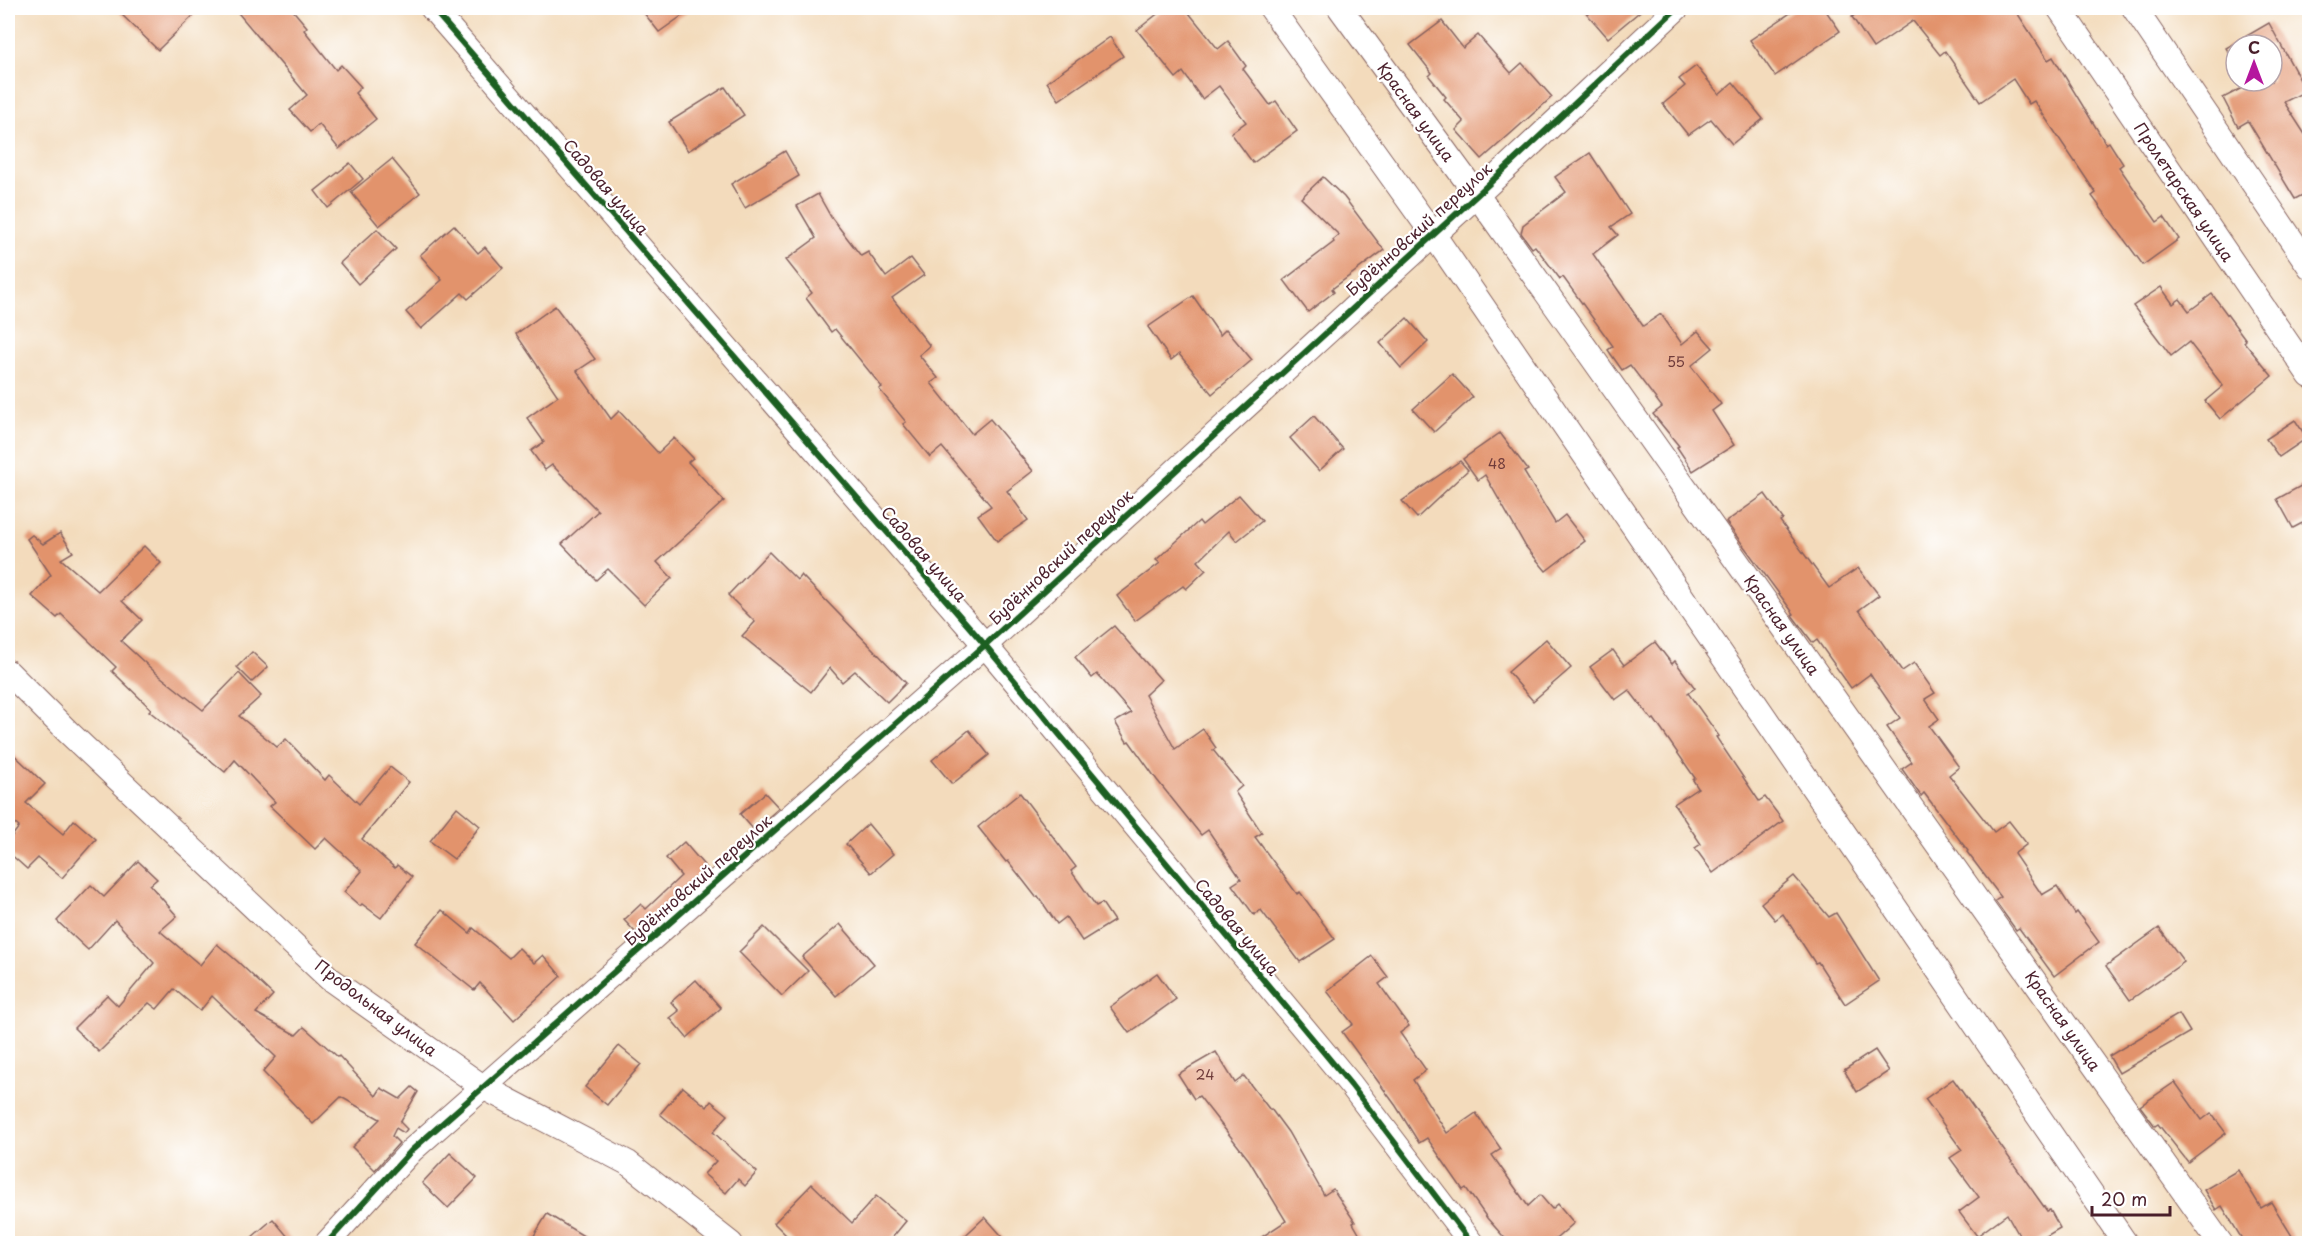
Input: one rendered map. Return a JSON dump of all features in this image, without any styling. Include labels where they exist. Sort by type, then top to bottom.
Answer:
[{"type":"street","name":"Садовая улица","points":[[432,8],[985,645],[1351,1085],[1472,1244]]},
{"type":"street","points":[[1271,8],[1433,234],[2126,1244]]},
{"type":"street","name":"Красная улица","points":[[1340,8],[1477,195],[2221,1244]]},
{"type":"street","name":"Будённовский переулок","points":[[326,1244],[412,1150],[985,645],[1477,195],[1677,8]]},
{"type":"street","name":"Пролетарская улица","points":[[2060,8],[2310,376]]},
{"type":"street","points":[[2134,8],[2310,267]]},
{"type":"street","name":"Продольная улица","points":[[8,672],[68,732],[330,979],[483,1086],[628,1162],[731,1244]]},
{"type":"building","points":[[115,8],[201,8],[158,50]]},
{"type":"building","points":[[234,8],[291,8],[307,27],[304,30],[336,70],[341,65],[361,87],[355,93],[376,119],[339,149],[319,124],[310,132],[290,110],[307,95]]},
{"type":"building","points":[[640,8],[693,8],[659,32]]},
{"type":"building","points":[[1165,8],[1185,8],[1218,49],[1228,41],[1246,66],[1243,69],[1270,105],[1276,101],[1297,131],[1253,163],[1231,133],[1246,122],[1219,86],[1202,99],[1183,72],[1176,78],[1137,30]]},
{"type":"building","points":[[1582,8],[1644,8],[1608,38]]},
{"type":"building","points":[[1798,8],[1824,8],[1840,31],[1775,76],[1750,40]]},
{"type":"building","points":[[1865,8],[2014,8],[2048,60],[2053,57],[2106,144],[2109,142],[2123,164],[2119,167],[2157,222],[2164,217],[2179,239],[2143,265],[2092,196],[2096,193],[2034,101],[2029,104],[2013,79],[1980,102],[1945,51],[1940,55],[1913,21],[1873,48],[1852,17]]},
{"type":"building","points":[[1442,21],[1463,48],[1478,35],[1511,73],[1522,63],[1552,97],[1482,159],[1456,130],[1464,122],[1444,99],[1446,97],[1429,76],[1432,73],[1410,45]]},
{"type":"building","points":[[2269,23],[2274,33],[2252,33]]},
{"type":"building","points":[[1110,37],[1123,56],[1059,100],[1047,82]]},
{"type":"building","points":[[2284,51],[2306,91],[2284,102],[2310,142],[2310,191],[2295,199],[2248,121],[2238,127],[2223,98],[2233,93],[2284,93]]},
{"type":"building","points":[[1696,66],[1719,94],[1733,82],[1763,119],[1732,144],[1711,119],[1688,135],[1663,104],[1685,86],[1679,79]]},
{"type":"building","points":[[725,87],[744,115],[688,151],[669,122]]},
{"type":"building","points":[[785,151],[799,176],[745,208],[731,184]]},
{"type":"building","points":[[1590,153],[1630,214],[1611,227],[1618,235],[1593,254],[1643,326],[1661,314],[1682,344],[1698,331],[1713,348],[1691,366],[1721,404],[1712,411],[1734,445],[1693,471],[1677,447],[1679,446],[1653,414],[1662,407],[1630,365],[1622,370],[1608,350],[1613,346],[1563,277],[1560,279],[1535,246],[1532,248],[1521,233],[1523,225],[1566,192],[1555,177]]},
{"type":"building","points":[[392,159],[420,193],[379,226],[351,192]]},
{"type":"building","points":[[350,163],[363,179],[328,208],[315,191]]},
{"type":"building","points":[[1323,177],[1344,197],[1384,250],[1332,289],[1334,292],[1308,312],[1284,280],[1334,242],[1333,240],[1339,235],[1301,198]]},
{"type":"building","points":[[818,194],[831,217],[861,256],[868,252],[886,277],[911,258],[924,275],[892,298],[930,346],[919,355],[938,378],[931,383],[972,434],[990,419],[1033,471],[1007,491],[1028,520],[997,541],[978,515],[991,506],[942,447],[930,457],[879,389],[882,387],[835,329],[831,332],[806,298],[812,293],[786,260],[816,238],[797,206]]},
{"type":"building","points":[[454,225],[478,253],[485,247],[503,268],[468,299],[462,293],[421,329],[406,312],[442,280],[420,255]]},
{"type":"building","points":[[377,229],[396,249],[358,284],[340,263]]},
{"type":"building","points":[[2161,287],[2173,304],[2180,299],[2189,311],[2212,294],[2246,340],[2244,342],[2272,376],[2220,419],[2205,401],[2223,386],[2189,342],[2171,356],[2133,306]]},
{"type":"building","points":[[1193,296],[1220,335],[1226,329],[1252,360],[1212,394],[1179,354],[1171,360],[1148,327]]},
{"type":"building","points":[[555,306],[595,359],[577,371],[611,419],[619,411],[658,453],[674,438],[693,458],[688,462],[724,501],[657,562],[672,578],[644,605],[608,569],[596,580],[562,544],[598,511],[552,465],[545,470],[531,451],[544,442],[527,418],[558,396],[516,334]]},
{"type":"building","points":[[1407,318],[1428,342],[1401,368],[1380,343]]},
{"type":"building","points":[[1452,374],[1473,397],[1434,432],[1413,409]]},
{"type":"building","points":[[1314,416],[1343,449],[1319,471],[1290,438]]},
{"type":"building","points":[[2295,420],[2307,438],[2279,457],[2266,439]]},
{"type":"building","points":[[1500,433],[1528,470],[1524,472],[1555,523],[1565,515],[1585,541],[1546,571],[1526,547],[1485,475],[1478,480],[1463,459]]},
{"type":"building","points":[[1460,461],[1468,470],[1417,518],[1402,501]]},
{"type":"building","points":[[2310,481],[2310,519],[2293,528],[2277,499]]},
{"type":"building","points":[[1765,494],[1783,519],[1780,521],[1829,588],[1858,568],[1879,595],[1859,610],[1902,671],[1914,663],[1935,693],[1925,699],[1939,719],[1929,726],[1959,767],[1949,775],[1994,832],[2009,821],[2027,844],[2014,854],[2042,895],[2057,886],[2075,914],[2077,912],[2099,942],[2054,976],[2019,928],[2016,930],[1995,901],[2001,897],[1968,851],[1924,793],[1921,796],[1902,769],[1912,762],[1887,727],[1900,718],[1870,674],[1851,688],[1817,640],[1813,643],[1726,522]]},
{"type":"building","points":[[1239,495],[1262,521],[1237,541],[1229,531],[1198,561],[1206,570],[1186,589],[1183,586],[1135,621],[1117,596],[1160,563],[1156,560],[1199,521],[1202,525]]},
{"type":"building","points":[[60,533],[73,552],[61,559],[98,591],[144,546],[161,563],[122,601],[142,620],[121,641],[156,673],[203,710],[239,673],[261,696],[239,716],[277,747],[286,739],[325,780],[329,775],[359,804],[390,767],[409,782],[362,839],[395,868],[397,865],[412,877],[381,918],[362,904],[360,906],[344,892],[362,871],[326,838],[315,849],[270,806],[275,802],[235,760],[225,772],[149,711],[151,709],[112,671],[116,667],[61,614],[57,618],[32,596],[51,575],[27,539],[32,535],[43,544]]},
{"type":"building","points":[[769,552],[797,580],[801,575],[906,683],[887,702],[855,671],[842,682],[830,668],[811,692],[742,636],[755,622],[728,595]]},
{"type":"building","points":[[1114,626],[1161,680],[1145,695],[1175,749],[1203,729],[1216,748],[1213,750],[1242,786],[1235,792],[1262,833],[1255,837],[1297,894],[1300,892],[1335,939],[1300,962],[1261,910],[1254,915],[1232,885],[1241,879],[1208,830],[1201,835],[1129,741],[1127,742],[1115,722],[1131,713],[1097,674],[1092,678],[1075,657]]},
{"type":"building","points":[[1546,639],[1571,668],[1533,701],[1508,672]]},
{"type":"building","points":[[1655,642],[1672,664],[1675,661],[1695,688],[1688,693],[1719,736],[1716,737],[1759,801],[1765,797],[1783,821],[1713,873],[1695,848],[1701,844],[1674,804],[1698,788],[1693,780],[1695,778],[1654,719],[1652,720],[1629,690],[1615,700],[1590,667],[1613,650],[1624,665]]},
{"type":"building","points":[[252,652],[268,667],[252,682],[237,667]]},
{"type":"building","points":[[969,730],[989,755],[952,784],[932,760]]},
{"type":"building","points":[[8,749],[45,784],[26,803],[63,834],[74,820],[96,839],[62,878],[38,858],[27,869],[8,852],[8,841],[19,827],[11,820],[8,823]]},
{"type":"building","points":[[765,793],[779,808],[754,830],[740,814]]},
{"type":"building","points":[[1020,793],[1076,867],[1071,871],[1096,906],[1102,903],[1114,921],[1082,941],[1066,917],[1057,924],[1038,896],[1036,897],[978,827]]},
{"type":"building","points":[[457,807],[480,826],[454,859],[430,841]]},
{"type":"building","points":[[868,824],[893,854],[871,873],[846,844]]},
{"type":"building","points":[[684,842],[708,870],[636,933],[624,920],[641,904],[646,909],[681,876],[666,858]]},
{"type":"building","points":[[138,861],[157,879],[150,885],[177,916],[160,931],[200,965],[217,944],[237,961],[273,995],[256,1013],[296,1035],[304,1027],[339,1056],[376,1096],[381,1088],[400,1099],[412,1087],[418,1092],[400,1122],[407,1129],[404,1133],[396,1128],[392,1136],[399,1143],[375,1170],[352,1147],[380,1119],[341,1097],[313,1124],[263,1072],[276,1057],[212,996],[200,1011],[174,989],[157,1009],[149,1003],[99,1052],[74,1028],[107,995],[118,1006],[154,963],[115,920],[88,950],[57,921],[91,885],[104,897]]},
{"type":"building","points":[[1794,876],[1829,917],[1836,913],[1879,981],[1845,1004],[1783,914],[1775,920],[1761,903]]},
{"type":"building","points":[[442,910],[470,933],[473,928],[509,958],[519,948],[534,963],[543,955],[561,976],[514,1020],[480,983],[474,990],[415,943]]},
{"type":"building","points":[[840,924],[874,964],[836,996],[802,957]]},
{"type":"building","points":[[764,927],[808,971],[782,996],[739,952]]},
{"type":"building","points":[[2159,928],[2184,962],[2130,1000],[2106,966]]},
{"type":"building","points":[[1372,956],[1388,977],[1379,984],[1409,1026],[1400,1033],[1426,1070],[1413,1080],[1447,1133],[1476,1113],[1501,1149],[1492,1155],[1528,1206],[1540,1195],[1552,1209],[1558,1204],[1574,1223],[1550,1244],[1510,1244],[1487,1218],[1466,1188],[1463,1190],[1427,1138],[1419,1143],[1396,1106],[1342,1032],[1353,1024],[1327,991]]},
{"type":"building","points":[[1157,973],[1176,999],[1129,1033],[1110,1007]]},
{"type":"building","points":[[696,980],[721,1008],[687,1038],[670,1018],[679,1011],[671,1002]]},
{"type":"building","points":[[2179,1014],[2190,1032],[2119,1073],[2109,1056]]},
{"type":"building","points":[[619,1046],[641,1064],[607,1105],[585,1087]]},
{"type":"building","points":[[1875,1050],[1889,1071],[1857,1092],[1844,1070]]},
{"type":"building","points":[[1216,1052],[1235,1083],[1244,1076],[1271,1109],[1288,1132],[1324,1195],[1333,1189],[1355,1222],[1353,1223],[1365,1244],[1251,1244],[1286,1221],[1249,1160],[1199,1096],[1194,1099],[1178,1074]]},
{"type":"building","points":[[1953,1079],[2047,1211],[2050,1210],[2060,1228],[2033,1244],[2024,1244],[2007,1214],[1977,1236],[1959,1212],[1979,1197],[1950,1158],[1962,1150],[1925,1099]]},
{"type":"building","points":[[2175,1082],[2202,1120],[2211,1113],[2226,1133],[2188,1162],[2158,1124],[2155,1126],[2140,1106]]},
{"type":"building","points":[[683,1087],[707,1107],[711,1101],[728,1115],[713,1132],[757,1172],[745,1186],[738,1179],[726,1193],[704,1174],[716,1161],[660,1114]]},
{"type":"building","points":[[450,1153],[477,1178],[448,1208],[422,1183]]},
{"type":"building","points":[[2238,1170],[2261,1208],[2271,1202],[2297,1244],[2245,1244],[2222,1206],[2216,1210],[2204,1190]]},
{"type":"building","points":[[812,1184],[852,1223],[876,1196],[906,1221],[887,1244],[795,1244],[774,1223]]},
{"type":"building","points":[[547,1214],[597,1244],[529,1244]]},
{"type":"building","points":[[985,1217],[1009,1244],[956,1244]]},
{"type":"building","points":[[273,1219],[294,1244],[244,1244]]},
{"type":"cycle path","points":[[432,8],[985,645],[1351,1085],[1472,1244]]},
{"type":"cycle path","points":[[326,1244],[412,1150],[985,645],[1477,195],[1677,8]]}]
